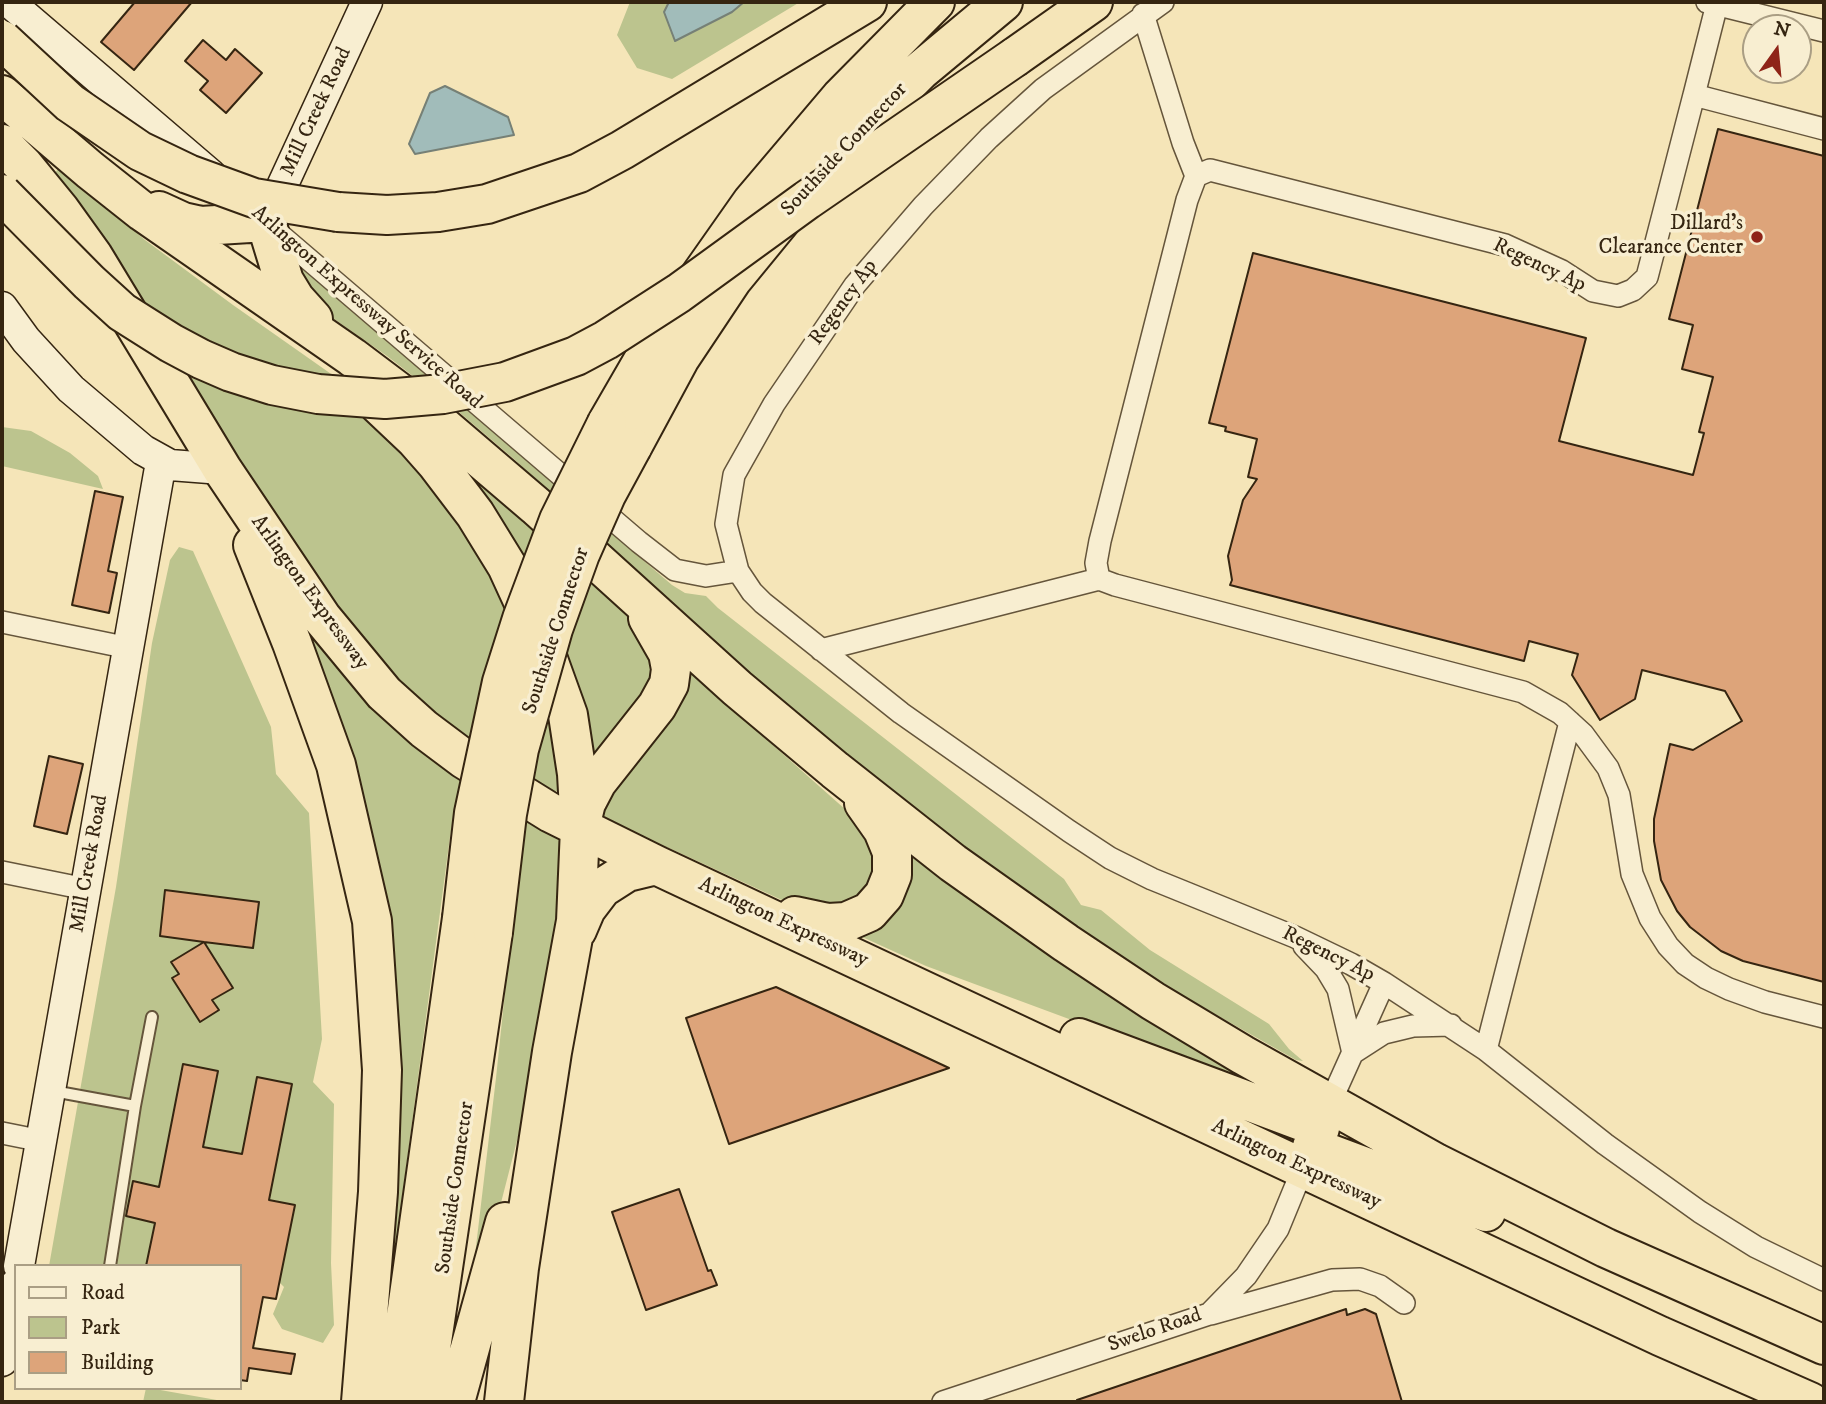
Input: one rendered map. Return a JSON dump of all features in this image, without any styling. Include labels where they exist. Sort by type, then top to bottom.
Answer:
[{"type":"highway","points":[[2,40],[70,103],[140,151],[188,174],[254,198],[338,212],[387,215],[438,212],[487,204],[579,173],[622,150],[867,2]]},
{"type":"highway","name":"Southside Connector","points":[[394,1402],[477,925],[507,814],[517,762],[553,629],[606,495],[620,435],[655,340],[752,202],[841,97],[935,2]]},
{"type":"highway","name":"Southside Connector","points":[[620,435],[680,358],[732,280],[827,164],[874,114],[920,71],[1003,2]]},
{"type":"highway","points":[[2,194],[122,312],[201,359],[272,385],[318,394],[385,399],[443,394],[505,382],[576,356],[606,340],[679,293],[807,200],[1093,2]]},
{"type":"highway","points":[[7,100],[121,214],[201,276],[330,367],[390,414],[415,439],[475,514],[507,566],[541,640],[568,715],[577,774],[580,828],[578,899],[573,945],[552,1052],[519,1268],[504,1402]]},
{"type":"highway","name":"Arlington Expressway","points":[[7,100],[90,170],[197,251],[380,378],[485,461],[737,688],[835,770],[953,863],[1094,962],[1193,1025],[1316,1137]]},
{"type":"highway","name":"Arlington Expressway","points":[[2,144],[60,210],[93,256],[222,469],[322,618],[384,693],[424,729],[464,759],[516,793],[580,828],[853,956],[1316,1137],[1660,1336],[1810,1402]]},
{"type":"highway","points":[[90,170],[164,214],[184,222],[214,227],[266,222],[280,271],[295,299],[380,378]]},
{"type":"highway","points":[[222,469],[292,643],[336,765],[372,921],[382,1070],[379,1192],[361,1402]]},
{"type":"highway","points":[[580,828],[586,803],[597,782],[657,706],[666,691],[670,676],[668,653],[661,637],[610,574]]},
{"type":"highway","points":[[706,888],[812,920],[846,922],[869,912],[880,902],[890,882],[893,867],[887,837],[835,770]]},
{"type":"highway","points":[[573,945],[582,917],[596,894],[628,872],[656,865]]},
{"type":"highway","name":"Southside Connector","points":[[423,1402],[477,925]]},
{"type":"highway","points":[[456,1402],[552,1052]]},
{"type":"highway","points":[[1316,1137],[1727,1303],[1824,1345]]},
{"type":"street","name":"Arlington Expressway Service Road","points":[[9,2],[639,542],[675,570],[706,576],[738,571]]},
{"type":"street","name":"Mill Creek Road","points":[[266,222],[367,2]]},
{"type":"street","name":"Regency Ap","points":[[1163,2],[1043,89],[989,138],[923,206],[855,285],[774,404],[734,475],[726,524],[738,571],[763,603],[901,713],[1110,858],[1195,897],[1295,937],[1384,983],[1486,1050],[1627,1161],[1700,1212],[1756,1247],[1824,1280]]},
{"type":"street","name":"Regency Ap","points":[[1196,176],[1210,170],[1505,245],[1562,271],[1593,291],[1618,296],[1633,290],[1647,277],[1694,95],[1712,3]]},
{"type":"street","points":[[1712,3],[1764,9],[1824,31]]},
{"type":"street","points":[[1099,579],[1096,563],[1100,541],[1187,200],[1196,176],[1143,15]]},
{"type":"street","points":[[1694,95],[1824,129]]},
{"type":"street","points":[[2,307],[26,340],[71,389],[161,462],[180,467],[222,469]]},
{"type":"street","name":"Mill Creek Road","points":[[19,1264],[161,462]]},
{"type":"street","points":[[821,650],[1099,579],[1523,692],[1583,733],[1608,768],[1619,795],[1632,874],[1650,918],[1668,946],[1685,964],[1729,989],[1765,1002],[1824,1017]]},
{"type":"street","points":[[2,622],[129,648]]},
{"type":"street","points":[[1486,1050],[1570,722]]},
{"type":"street","points":[[2,872],[86,889]]},
{"type":"street","points":[[1295,937],[1326,969],[1338,989],[1353,1053],[1384,1033],[1413,1026],[1451,1025]]},
{"type":"street","name":"Swelo Road","points":[[943,1402],[1209,1314],[1246,1276],[1278,1229],[1384,983]]},
{"type":"street","points":[[2,1133],[42,1141]]},
{"type":"street","points":[[1209,1314],[1332,1280],[1360,1279],[1380,1286],[1404,1303]]},
{"type":"street","points":[[2,1361],[14,1295]]},
{"type":"lane","points":[[110,1264],[152,1017]]},
{"type":"lane","points":[[50,1091],[135,1106]]},
{"type":"green space","points":[[630,2],[669,2],[664,12],[732,12],[744,2],[800,2],[672,79],[637,68],[617,35]]},
{"type":"green space","points":[[60,167],[145,240],[334,376],[371,407],[461,509],[552,708],[561,785],[557,791],[546,793],[466,748],[367,659],[50,178]]},
{"type":"green space","points":[[297,263],[672,585],[685,593],[706,596],[1064,879],[1081,905],[1101,910],[1150,950],[1269,1024],[1289,1049],[1303,1061],[1296,1060],[1213,1013],[1039,910],[868,784],[611,552],[515,460],[387,356],[314,305]]},
{"type":"green space","points":[[320,347],[536,519],[603,593],[645,634],[665,667],[592,776],[517,566]]},
{"type":"green space","points":[[2,427],[31,431],[70,453],[98,476],[103,489],[2,466]]},
{"type":"green space","points":[[179,547],[193,551],[271,727],[276,774],[309,813],[322,1039],[313,1082],[334,1104],[331,1263],[334,1325],[323,1343],[282,1329],[273,1314],[284,1287],[267,1270],[247,1296],[242,1295],[242,1264],[49,1264],[116,887],[152,643],[170,560]]},
{"type":"green space","points":[[304,628],[461,776],[450,837],[381,1356],[389,1123]]},
{"type":"green space","points":[[685,667],[864,826],[874,839],[877,878],[851,907],[813,907],[784,901],[669,848],[611,832],[592,808]]},
{"type":"green space","points":[[527,812],[570,836],[539,1055],[476,1300],[470,1297],[517,877]]},
{"type":"green space","points":[[896,837],[1299,1099],[1212,1072],[926,966],[849,931]]},
{"type":"green space","points":[[146,1390],[160,1390],[228,1402],[143,1402]]},
{"type":"water","points":[[669,2],[744,2],[732,12],[675,41],[664,12]]},
{"type":"water","points":[[445,86],[508,117],[514,135],[415,154],[409,144],[430,93]]},
{"type":"building","points":[[135,2],[192,2],[134,70],[101,42]]},
{"type":"building","points":[[203,40],[226,60],[235,49],[262,73],[226,113],[200,90],[208,81],[185,61]]},
{"type":"building","points":[[1718,129],[1824,156],[1824,982],[1743,961],[1721,951],[1690,927],[1677,911],[1661,880],[1654,841],[1654,819],[1670,744],[1693,750],[1742,721],[1725,691],[1642,670],[1635,699],[1600,720],[1572,675],[1578,654],[1529,641],[1524,661],[1230,585],[1232,580],[1228,556],[1243,500],[1257,479],[1248,477],[1257,439],[1225,431],[1226,427],[1209,423],[1253,253],[1586,338],[1559,441],[1693,475],[1704,433],[1699,432],[1713,377],[1682,369],[1693,325],[1669,319]]},
{"type":"building","points":[[95,491],[123,497],[108,571],[117,573],[109,613],[72,605]]},
{"type":"building","points":[[49,756],[83,764],[67,834],[34,826]]},
{"type":"building","points":[[165,890],[259,902],[253,948],[160,936]]},
{"type":"building","points":[[204,942],[233,988],[212,1000],[219,1010],[200,1022],[172,978],[179,974],[171,962]]},
{"type":"building","points":[[776,987],[949,1068],[729,1144],[686,1018]]},
{"type":"building","points":[[183,1064],[218,1071],[203,1147],[242,1154],[257,1077],[292,1084],[269,1200],[295,1205],[276,1299],[263,1297],[253,1348],[295,1354],[291,1374],[249,1368],[247,1381],[242,1380],[242,1264],[146,1264],[155,1223],[126,1216],[133,1181],[159,1187]]},
{"type":"building","points":[[679,1189],[708,1271],[711,1270],[717,1285],[646,1310],[612,1212]]},
{"type":"building","points":[[1346,1309],[1347,1315],[1365,1309],[1376,1314],[1402,1402],[1077,1402],[1077,1400]]},
{"type":"place","name":"Dillard's Clearance Center","points":[[1757,237]]}]
